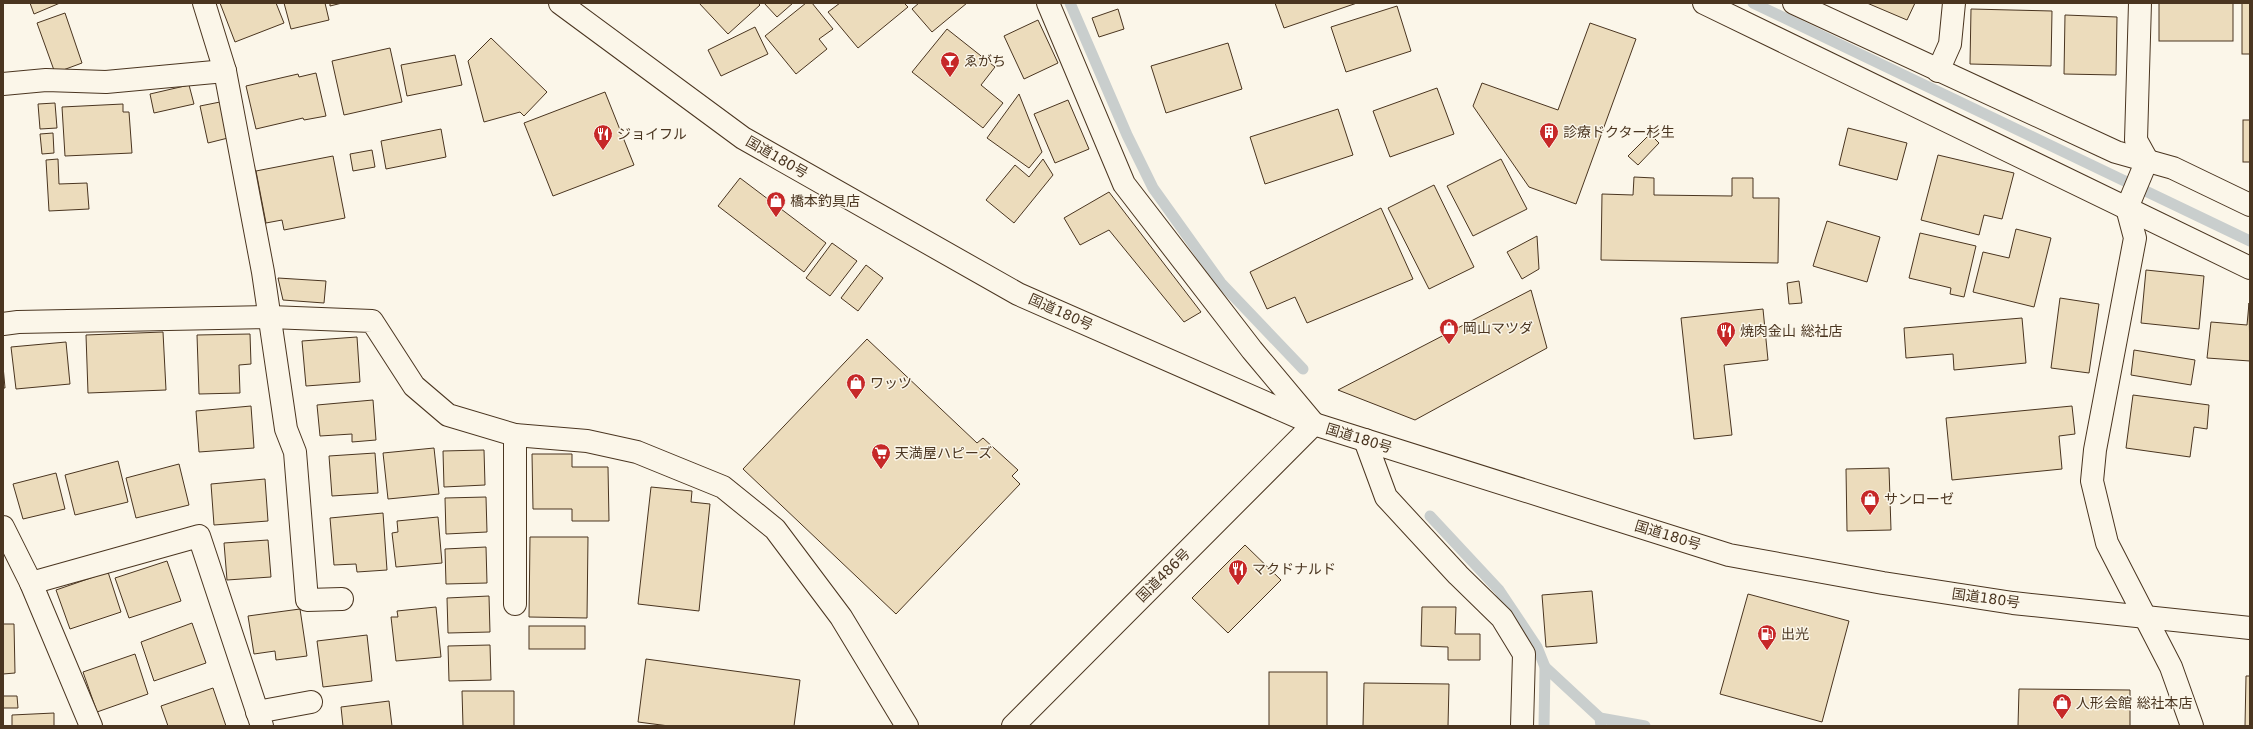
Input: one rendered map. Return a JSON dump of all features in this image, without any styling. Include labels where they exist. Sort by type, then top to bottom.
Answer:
[{"type":"main road","points":[[204,3],[225,71],[263,272],[286,429],[296,452],[307,600],[342,599]]},
{"type":"main road","name":"国道180号","points":[[560,3],[743,138],[1018,294],[1314,424],[1730,555],[1883,583],[2013,603],[2250,628]]},
{"type":"main road","points":[[1048,3],[1124,184],[1252,350],[1314,424]]},
{"type":"main road","points":[[1704,3],[2132,195],[2250,268]]},
{"type":"main road","points":[[1794,3],[1938,71],[2116,152],[2174,168],[2250,206]]},
{"type":"main road","points":[[1938,71],[1950,44],[1954,3]]},
{"type":"main road","points":[[2140,3],[2136,140],[2147,160]]},
{"type":"main road","points":[[3,84],[46,80],[106,82],[225,71]]},
{"type":"main road","points":[[2147,160],[2132,195],[2136,238],[2094,450],[2092,480],[2107,543],[2171,667],[2192,726]]},
{"type":"main road","points":[[3,324],[18,322],[270,317],[372,321],[414,386],[448,416],[515,435],[588,441],[637,452],[723,486],[775,529],[841,617],[907,726]]},
{"type":"main road","name":"国道486号","points":[[1013,726],[1314,424]]},
{"type":"main road","points":[[515,435],[516,604]]},
{"type":"main road","points":[[1365,440],[1386,497],[1458,575],[1502,618],[1524,654],[1522,726]]},
{"type":"main road","points":[[3,527],[31,583],[91,726]]},
{"type":"main road","points":[[31,583],[199,536],[260,719],[311,702]]},
{"type":"building","points":[[30,3],[60,3],[34,14]]},
{"type":"building","points":[[220,3],[276,3],[284,23],[235,42]]},
{"type":"building","points":[[284,3],[325,3],[329,20],[291,29]]},
{"type":"building","points":[[330,3],[342,3],[330,6]]},
{"type":"building","points":[[699,3],[758,3],[760,5],[728,34]]},
{"type":"building","points":[[764,3],[793,3],[777,17]]},
{"type":"building","points":[[806,3],[812,3],[833,29],[819,39],[827,49],[796,74],[765,36]]},
{"type":"building","points":[[840,3],[904,3],[908,7],[858,48],[828,12]]},
{"type":"building","points":[[919,3],[967,3],[932,32],[912,9]]},
{"type":"building","points":[[1275,3],[1357,3],[1284,28]]},
{"type":"building","points":[[1867,3],[1915,3],[1907,20]]},
{"type":"building","points":[[2159,3],[2233,3],[2233,41],[2159,41]]},
{"type":"building","points":[[2242,3],[2250,3],[2250,54],[2242,54]]},
{"type":"building","points":[[1397,6],[1411,51],[1346,72],[1331,27]]},
{"type":"building","points":[[1118,9],[1124,29],[1099,37],[1092,18]]},
{"type":"building","points":[[1971,9],[2052,11],[2051,66],[1970,64]]},
{"type":"building","points":[[65,13],[82,63],[55,73],[37,23]]},
{"type":"building","points":[[2065,15],[2117,17],[2116,75],[2064,74]]},
{"type":"building","points":[[1038,20],[1058,63],[1024,79],[1004,36]]},
{"type":"building","name":"診療ドクター杉生","points":[[1590,23],[1636,39],[1576,204],[1529,187],[1473,106],[1482,83],[1558,110]]},
{"type":"building","points":[[755,27],[768,54],[721,76],[708,50]]},
{"type":"building","points":[[947,29],[995,67],[981,85],[1003,103],[983,128],[912,72]]},
{"type":"building","points":[[491,38],[547,92],[524,116],[520,112],[484,122],[468,61]]},
{"type":"building","points":[[1228,43],[1242,89],[1166,113],[1151,66]]},
{"type":"building","points":[[390,48],[402,102],[344,115],[332,61]]},
{"type":"building","points":[[455,55],[462,85],[407,96],[401,65]]},
{"type":"building","points":[[316,73],[326,116],[304,120],[303,118],[256,129],[246,86],[298,74],[299,77]]},
{"type":"building","points":[[189,85],[194,104],[154,113],[150,94]]},
{"type":"building","points":[[1437,88],[1454,134],[1390,157],[1373,111]]},
{"type":"building","points":[[605,92],[634,165],[553,196],[524,123]]},
{"type":"building","points":[[1019,94],[1042,152],[1029,168],[987,138]]},
{"type":"building","points":[[1068,100],[1089,149],[1055,163],[1034,114]]},
{"type":"building","points":[[220,102],[228,138],[208,143],[200,106]]},
{"type":"building","points":[[55,103],[57,128],[40,129],[38,104]]},
{"type":"building","points":[[123,104],[123,112],[129,112],[132,153],[65,156],[62,107]]},
{"type":"building","points":[[1338,109],[1353,155],[1265,184],[1250,137]]},
{"type":"building","points":[[2243,120],[2250,120],[2250,162],[2243,162]]},
{"type":"building","points":[[1848,128],[1907,143],[1897,180],[1839,165]]},
{"type":"building","points":[[441,129],[446,157],[386,169],[381,141]]},
{"type":"building","points":[[53,133],[54,153],[42,154],[40,134]]},
{"type":"building","points":[[1650,134],[1659,143],[1638,165],[1628,156]]},
{"type":"building","points":[[372,150],[375,167],[353,171],[350,154]]},
{"type":"building","points":[[1938,155],[2014,173],[2002,219],[1984,215],[1979,235],[1921,220]]},
{"type":"building","points":[[333,156],[345,218],[284,230],[282,220],[266,223],[256,171]]},
{"type":"building","points":[[58,159],[59,184],[87,183],[89,209],[49,211],[46,160]]},
{"type":"building","points":[[1043,159],[1053,175],[1014,223],[986,200],[1015,165],[1029,177]]},
{"type":"building","points":[[1501,159],[1527,209],[1473,236],[1447,186]]},
{"type":"building","points":[[1634,177],[1654,178],[1654,195],[1732,196],[1732,178],[1753,178],[1753,198],[1779,198],[1778,263],[1601,260],[1602,194],[1633,195]]},
{"type":"building","points":[[740,178],[826,243],[804,272],[718,206]]},
{"type":"building","points":[[1434,185],[1474,267],[1429,289],[1388,208]]},
{"type":"building","points":[[1109,192],[1201,312],[1184,322],[1109,230],[1080,245],[1064,218]]},
{"type":"building","points":[[1381,208],[1413,279],[1307,323],[1295,297],[1267,309],[1250,272]]},
{"type":"building","points":[[1827,221],[1880,237],[1867,282],[1813,266]]},
{"type":"building","points":[[2016,229],[2051,238],[2034,307],[1973,292],[1983,252],[2009,258]]},
{"type":"building","points":[[1920,233],[1976,246],[1964,297],[1950,294],[1951,288],[1909,278]]},
{"type":"building","points":[[1537,236],[1539,269],[1522,279],[1507,252]]},
{"type":"building","points":[[832,243],[857,261],[830,296],[806,278]]},
{"type":"building","points":[[866,265],[883,278],[858,311],[841,298]]},
{"type":"building","points":[[2146,270],[2204,276],[2199,329],[2141,323]]},
{"type":"building","points":[[278,278],[326,281],[324,303],[283,300]]},
{"type":"building","points":[[1799,281],[1802,303],[1789,304],[1787,283]]},
{"type":"building","points":[[1531,290],[1547,348],[1415,420],[1338,390]]},
{"type":"building","points":[[2060,298],[2099,304],[2089,373],[2051,368]]},
{"type":"building","points":[[2249,303],[2250,361],[2207,358],[2211,322],[2247,325]]},
{"type":"building","points":[[1763,309],[1768,360],[1724,365],[1732,435],[1694,439],[1681,318]]},
{"type":"building","points":[[2022,318],[2026,363],[1954,370],[1953,354],[1906,358],[1904,328]]},
{"type":"building","points":[[163,332],[166,390],[88,393],[86,335]]},
{"type":"building","points":[[250,334],[251,364],[239,365],[240,393],[199,394],[197,335]]},
{"type":"building","points":[[357,337],[360,382],[306,386],[302,341]]},
{"type":"building","points":[[867,339],[977,443],[983,438],[1018,470],[1012,476],[1020,484],[896,614],[743,469]]},
{"type":"building","points":[[66,342],[70,384],[16,389],[11,347]]},
{"type":"building","points":[[2134,350],[2195,360],[2191,385],[2131,375]]},
{"type":"building","points":[[3,366],[5,388],[3,388]]},
{"type":"building","points":[[2133,395],[2209,405],[2207,429],[2194,427],[2190,457],[2126,448]]},
{"type":"building","points":[[373,400],[376,440],[352,442],[352,434],[320,436],[317,405]]},
{"type":"building","points":[[251,406],[254,448],[199,452],[196,411]]},
{"type":"building","points":[[2072,406],[2075,434],[2059,436],[2062,469],[1952,480],[1946,418]]},
{"type":"building","points":[[434,448],[439,494],[388,499],[383,453]]},
{"type":"building","points":[[484,450],[485,485],[444,487],[443,451]]},
{"type":"building","points":[[375,453],[378,493],[332,496],[329,456]]},
{"type":"building","points":[[532,454],[572,454],[572,467],[608,467],[609,521],[572,521],[572,509],[533,509]]},
{"type":"building","points":[[118,461],[128,502],[75,515],[65,475]]},
{"type":"building","points":[[179,464],[189,505],[136,518],[126,478]]},
{"type":"building","points":[[1889,468],[1891,530],[1847,531],[1846,469]]},
{"type":"building","points":[[56,473],[65,509],[23,519],[13,484]]},
{"type":"building","points":[[265,479],[268,521],[214,525],[211,484]]},
{"type":"building","points":[[651,487],[692,491],[691,502],[710,504],[699,611],[638,604]]},
{"type":"building","points":[[486,497],[487,532],[446,534],[445,498]]},
{"type":"building","points":[[383,513],[387,570],[357,572],[356,564],[334,565],[330,518]]},
{"type":"building","points":[[438,517],[442,563],[396,567],[392,533],[398,532],[397,521]]},
{"type":"building","points":[[530,537],[588,537],[587,618],[529,617]]},
{"type":"building","points":[[268,540],[271,577],[227,580],[224,543]]},
{"type":"building","points":[[1245,545],[1281,580],[1228,633],[1192,598]]},
{"type":"building","points":[[486,547],[487,583],[446,584],[445,549]]},
{"type":"building","points":[[167,561],[181,601],[129,618],[115,578]]},
{"type":"building","points":[[108,572],[121,612],[70,629],[56,590]]},
{"type":"building","points":[[1592,591],[1597,643],[1546,647],[1542,595]]},
{"type":"building","points":[[1748,594],[1849,621],[1822,722],[1720,694]]},
{"type":"building","points":[[489,596],[490,632],[448,633],[447,598]]},
{"type":"building","points":[[436,607],[441,657],[396,661],[391,617],[398,617],[397,611]]},
{"type":"building","points":[[1422,607],[1456,607],[1455,634],[1480,634],[1480,660],[1448,660],[1448,647],[1421,646]]},
{"type":"building","points":[[300,609],[307,656],[276,660],[275,651],[254,654],[248,616]]},
{"type":"building","points":[[192,623],[206,663],[154,681],[141,642]]},
{"type":"building","points":[[3,624],[14,624],[15,673],[3,674]]},
{"type":"building","points":[[529,626],[585,626],[585,649],[529,649]]},
{"type":"building","points":[[367,635],[372,681],[323,687],[317,641]]},
{"type":"building","points":[[490,645],[491,680],[449,681],[448,646]]},
{"type":"building","points":[[135,654],[148,694],[97,712],[83,672]]},
{"type":"building","points":[[646,659],[800,680],[794,726],[669,726],[638,722]]},
{"type":"building","points":[[1269,672],[1327,672],[1327,726],[1269,726]]},
{"type":"building","points":[[2246,676],[2250,676],[2250,726],[2245,726]]},
{"type":"building","points":[[1364,683],[1449,684],[1448,726],[1363,726]]},
{"type":"building","points":[[213,688],[226,726],[168,726],[161,706]]},
{"type":"building","points":[[2019,689],[2130,690],[2130,726],[2018,726]]},
{"type":"building","points":[[462,691],[514,691],[514,726],[463,726]]},
{"type":"building","points":[[3,696],[17,696],[18,708],[3,708]]},
{"type":"building","points":[[389,701],[392,726],[343,726],[341,707]]},
{"type":"building","points":[[54,713],[54,726],[12,726],[12,715]]},
{"type":"waterway","points":[[1070,3],[1127,135],[1153,188],[1221,283],[1303,369]]},
{"type":"waterway","points":[[1753,3],[2250,241]]},
{"type":"waterway","points":[[1430,516],[1499,590],[1537,647],[1545,667],[1544,726]]},
{"type":"waterway","points":[[1545,667],[1600,718],[1601,726]]},
{"type":"waterway","points":[[1600,718],[1645,726]]},
{"type":"place","name":"ゑがち","points":[[950,78]]},
{"type":"place","name":"診療ドクター杉生","points":[[1549,149]]},
{"type":"place","name":"ジョイフル","points":[[603,151]]},
{"type":"place","name":"橋本釣具店","points":[[776,218]]},
{"type":"place","name":"岡山マツダ","points":[[1449,345]]},
{"type":"place","name":"焼肉金山 総社店","points":[[1726,348]]},
{"type":"place","name":"ワッツ","points":[[856,400]]},
{"type":"place","name":"天満屋ハピーズ","points":[[881,470]]},
{"type":"place","name":"サンローゼ","points":[[1870,516]]},
{"type":"place","name":"マクドナルド","points":[[1238,586]]},
{"type":"place","name":"出光","points":[[1767,651]]},
{"type":"place","name":"人形会館 総社本店","points":[[2062,720]]}]
